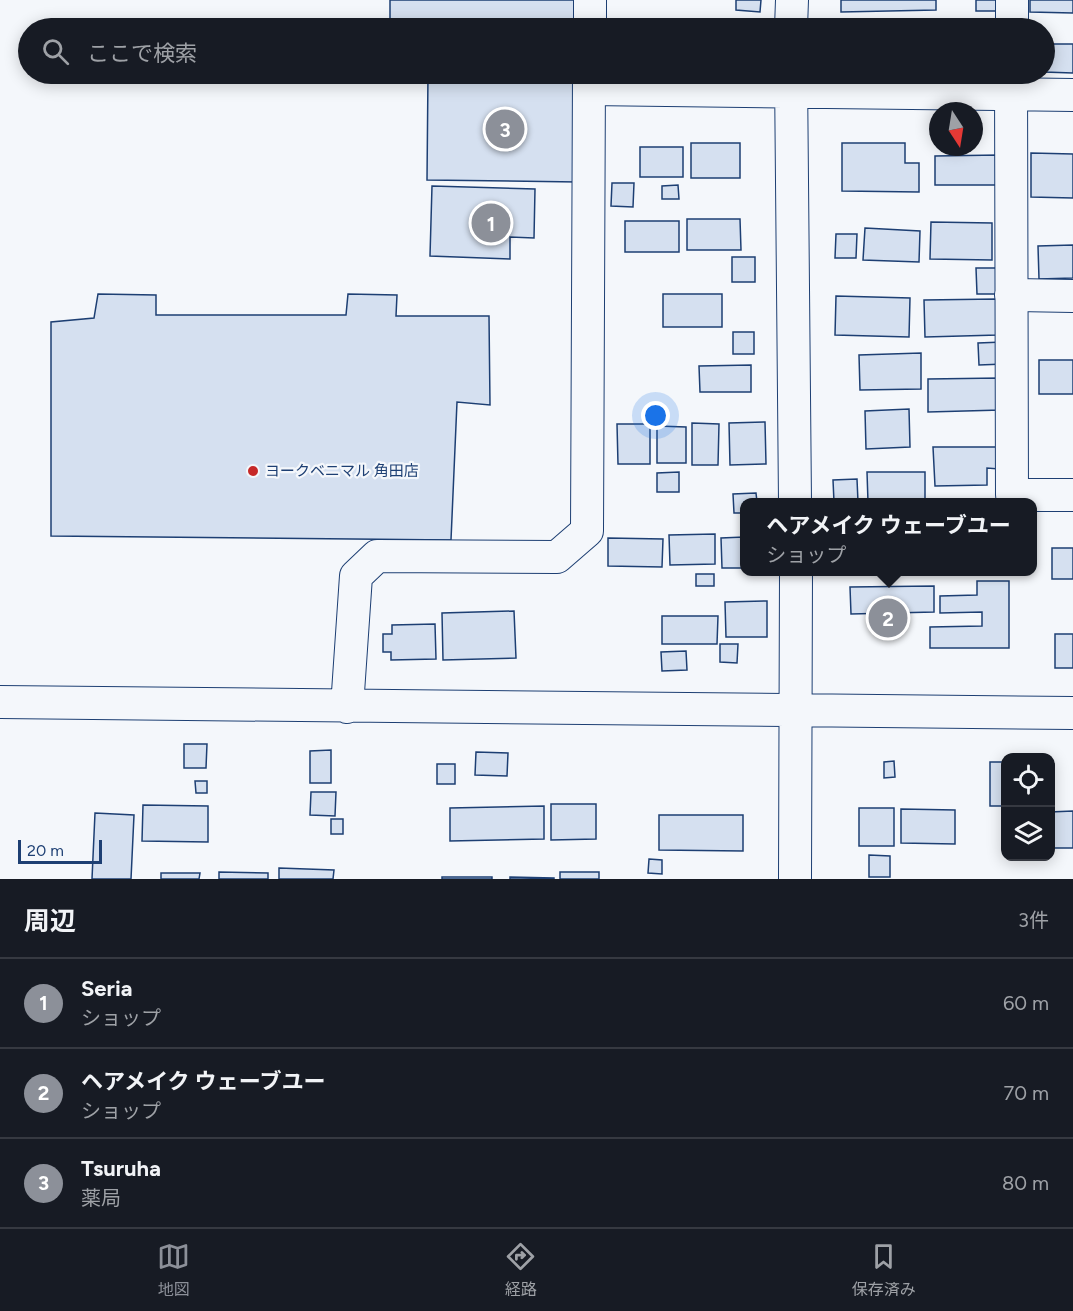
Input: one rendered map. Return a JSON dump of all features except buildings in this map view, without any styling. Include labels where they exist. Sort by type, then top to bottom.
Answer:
[{"type":"street","points":[[590,0],[590,18]]},
{"type":"street","points":[[791,18],[792,0]]},
{"type":"street","points":[[1012,0],[1012,18]]},
{"type":"street","points":[[348,707],[356,576],[377,556],[557,557],[587,531],[589,84]]},
{"type":"street","points":[[791,84],[795,498]]},
{"type":"street","points":[[1073,95],[1011,84],[1012,495],[1073,495]]},
{"type":"street","points":[[1011,295],[1073,296]]},
{"type":"street","points":[[795,879],[796,576]]},
{"type":"street","points":[[0,702],[348,707],[797,708],[1073,713]]},
{"type":"place","name":"Tsuruha","points":[[505,129]]},
{"type":"place","name":"Seria","points":[[491,223]]},
{"type":"place","name":"ヨークベニマル 角田店","points":[[253,471]]},
{"type":"place","name":"ヘアメイク ウェーブユー","points":[[888,618]]}]
